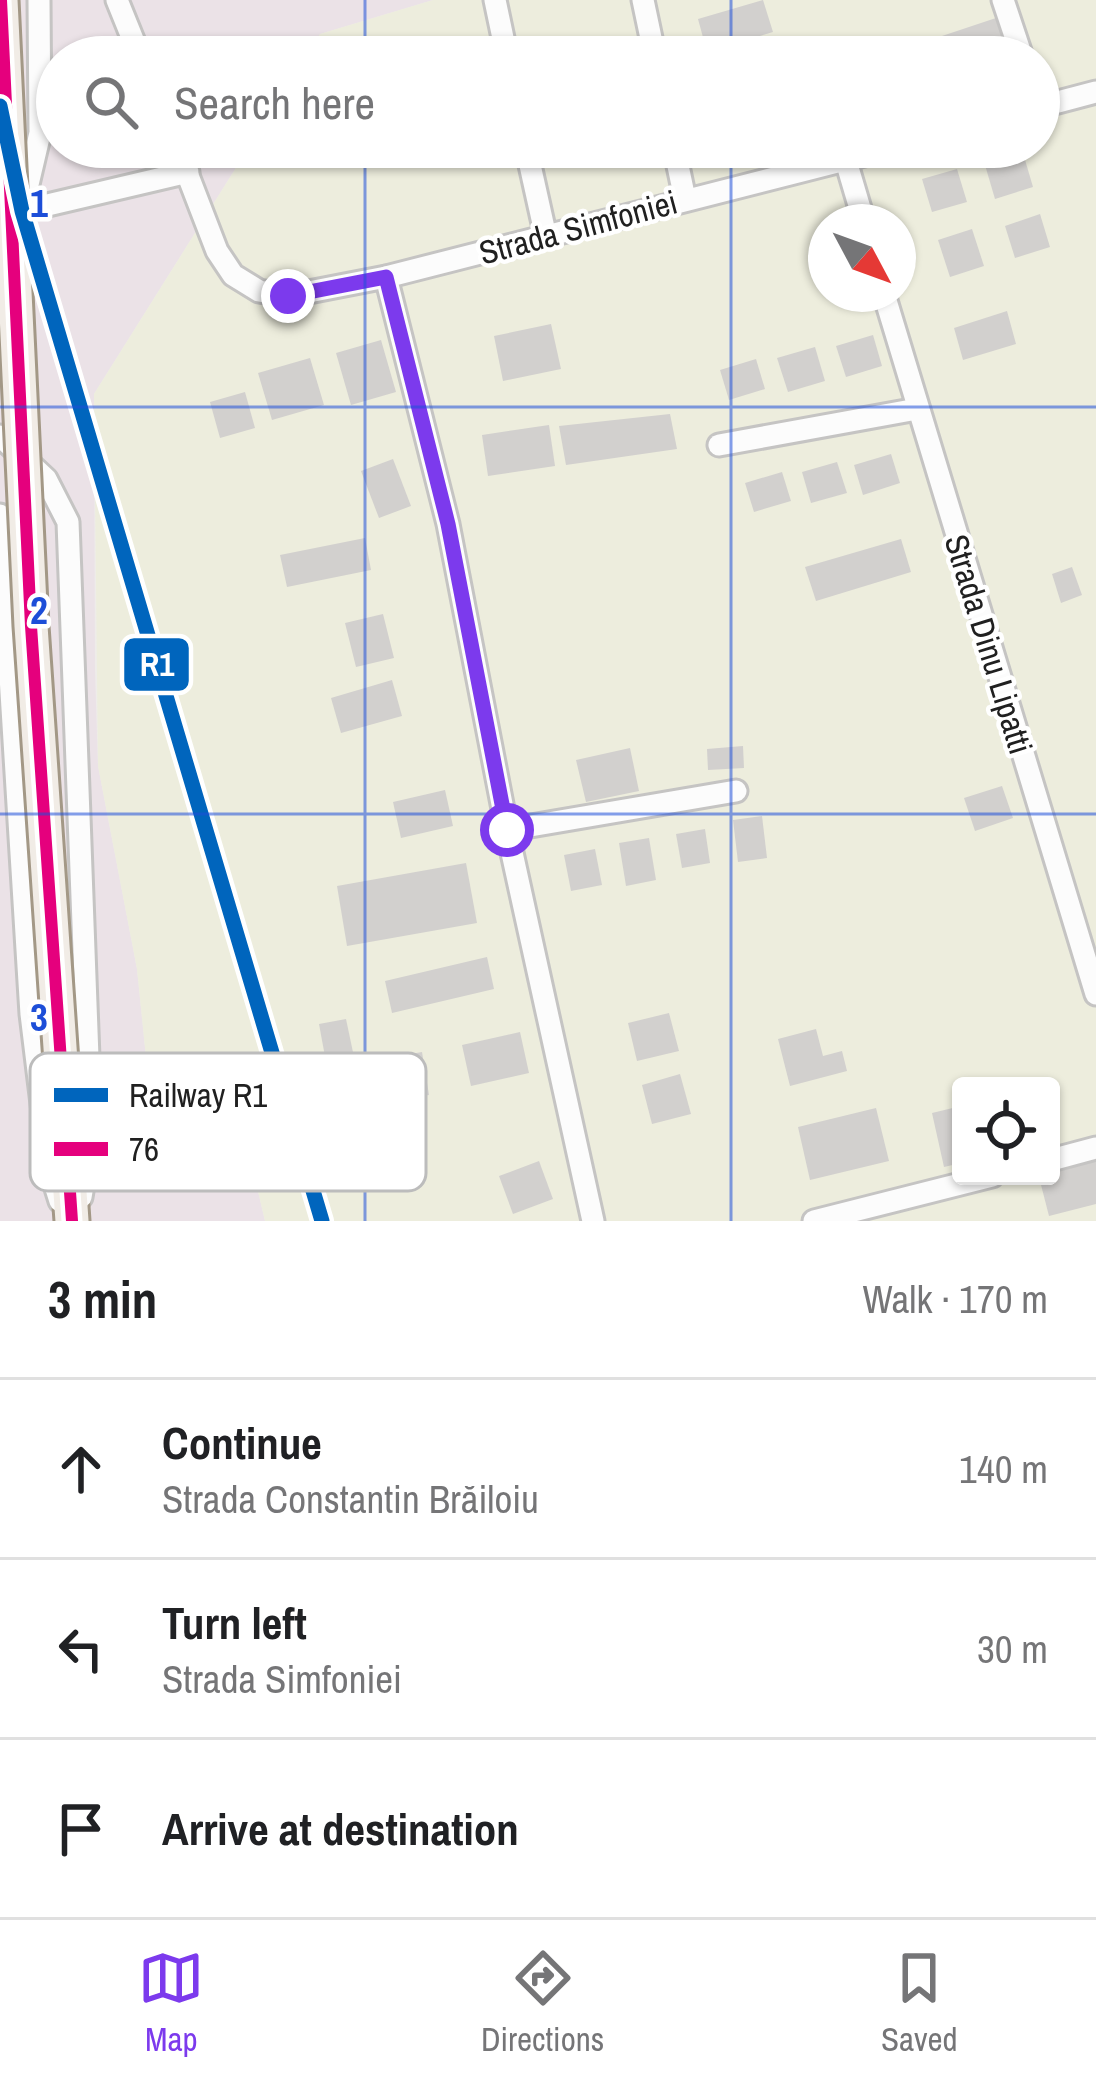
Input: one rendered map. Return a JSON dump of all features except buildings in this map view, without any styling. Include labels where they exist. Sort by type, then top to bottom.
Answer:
[{"type":"main road","points":[[1,0],[31,626],[60,1053]]},
{"type":"main road","points":[[70,1191],[72,1221]]},
{"type":"street","points":[[39,0],[39,36]]},
{"type":"street","points":[[117,0],[132,36]]},
{"type":"street","points":[[495,0],[503,36]]},
{"type":"street","points":[[643,0],[651,36]]},
{"type":"street","points":[[1003,0],[1015,36]]},
{"type":"street","points":[[1060,101],[1096,92]]},
{"type":"street","points":[[0,264],[22,212],[36,151]]},
{"type":"street","points":[[22,212],[188,172],[186,168]]},
{"type":"street","points":[[530,168],[545,237]]},
{"type":"street","points":[[678,168],[685,199]]},
{"type":"street","name":"Strada Simfoniei","points":[[188,172],[217,251],[233,275],[259,292],[288,296],[386,277],[816,168]]},
{"type":"street","points":[[848,168],[859,204]]},
{"type":"street","points":[[386,277],[448,524],[507,830],[593,1221]]},
{"type":"street","name":"Strada Dinu Lipatti","points":[[889,312],[1096,994]]},
{"type":"street","points":[[718,445],[917,409]]},
{"type":"street","points":[[0,436],[46,479],[68,523],[88,1053]]},
{"type":"street","points":[[0,515],[36,1053]]},
{"type":"street","points":[[507,830],[736,791]]},
{"type":"street","points":[[1060,1158],[1096,1148]]},
{"type":"street","points":[[814,1221],[956,1185]]},
{"type":"street","points":[[59,1191],[72,1221]]},
{"type":"street","points":[[72,1221],[79,1191]]},
{"type":"shaded area","points":[[0,0],[433,0],[319,36],[36,36],[36,168],[236,168],[94,394],[98,766],[137,969],[146,1053],[30,1053],[30,1191],[258,1191],[265,1221],[0,1221]]},
{"type":"green space","points":[[433,0],[1096,0],[1096,1221],[265,1221],[258,1191],[426,1191],[426,1053],[145,1053],[137,969],[98,766],[94,394],[236,168],[1060,168],[1060,36],[319,36]]},
{"type":"rail line","name":"R1","points":[[0,106],[22,211],[272,1053]]},
{"type":"rail line","name":"R1","points":[[313,1191],[322,1221]]},
{"type":"transit line","name":"76","points":[[1,0],[31,626],[60,1053]]},
{"type":"transit line","name":"76","points":[[70,1191],[72,1221]]},
{"type":"route","points":[[288,296],[386,277],[448,524],[507,830]]}]
